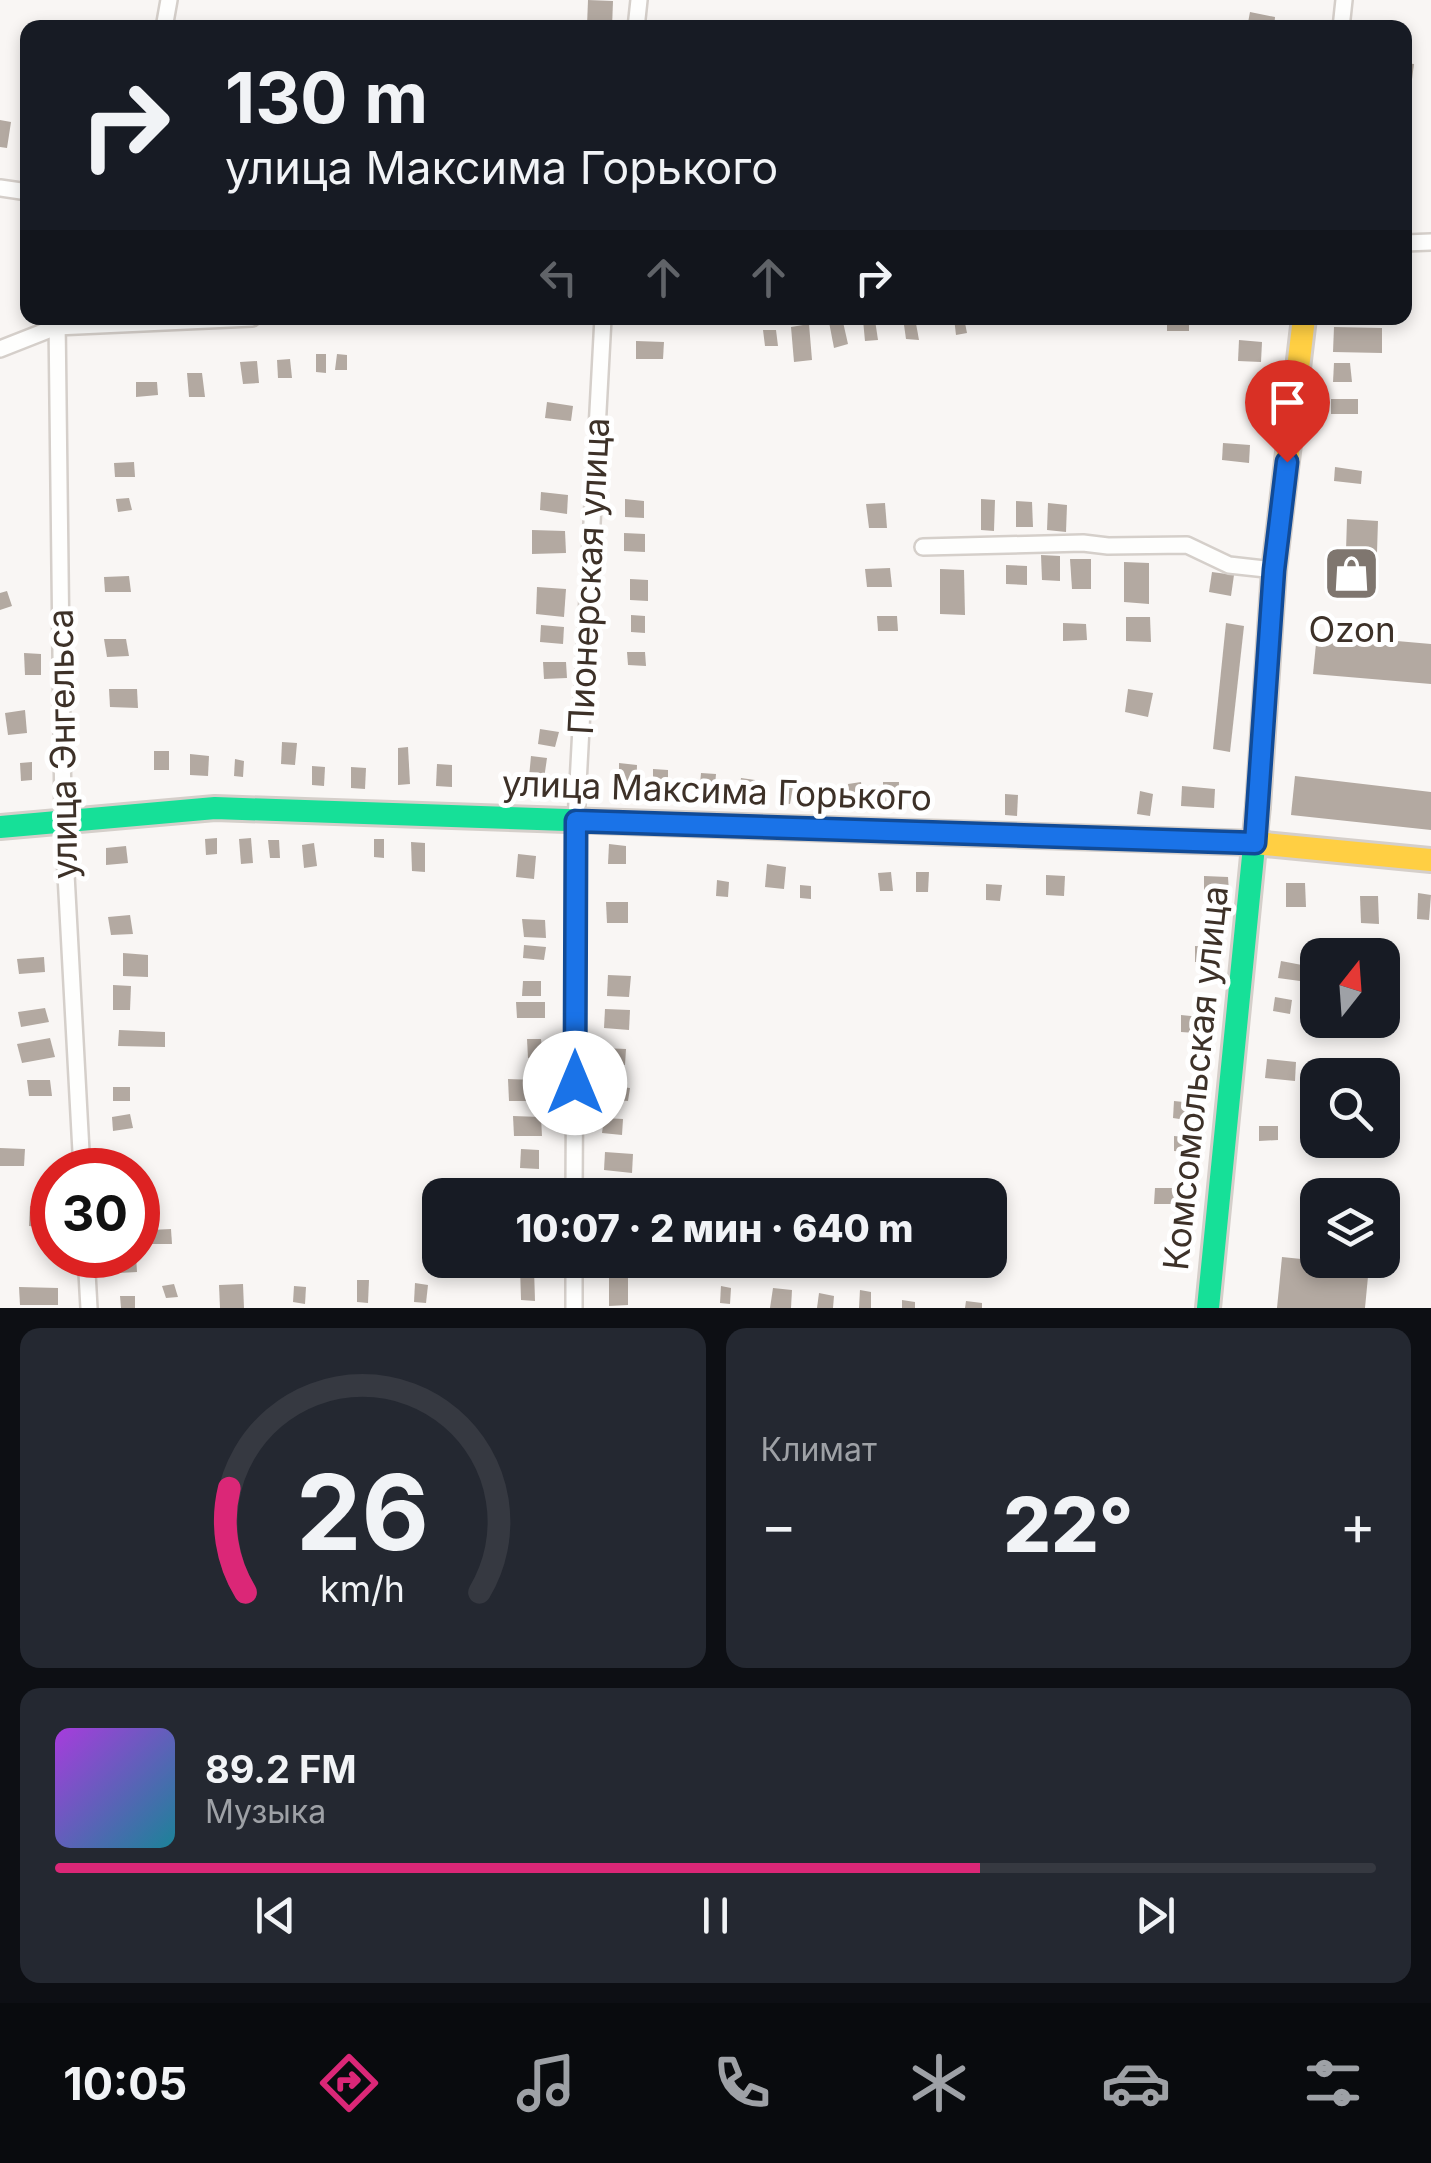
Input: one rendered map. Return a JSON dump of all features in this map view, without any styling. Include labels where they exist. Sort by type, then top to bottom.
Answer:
[{"type":"street","points":[[0,348],[50,325]]},
{"type":"street","name":"улица Энгельса","points":[[56,325],[63,819],[81,1148]]},
{"type":"street","name":"Пионерская улица","points":[[574,1178],[576,821],[604,325]]},
{"type":"street","name":"Комсомольская улица","points":[[1208,1308],[1255,843],[1274,570],[1303,325]]},
{"type":"street","points":[[924,547],[1186,545],[1230,565],[1274,570]]},
{"type":"street","name":"улица Максима Горького","points":[[0,827],[214,808],[1255,843],[1431,860]]},
{"type":"street","points":[[87,1278],[89,1308]]},
{"type":"street","points":[[574,1278],[574,1308]]},
{"type":"building","points":[[588,0],[613,1],[612,20],[587,20]]},
{"type":"building","points":[[1250,12],[1275,17],[1275,20],[1248,20]]},
{"type":"building","points":[[0,120],[11,122],[7,148],[0,147]]},
{"type":"building","points":[[809,325],[812,360],[794,362],[791,327]]},
{"type":"building","points":[[830,325],[844,325],[848,344],[834,348]]},
{"type":"building","points":[[863,325],[876,325],[878,340],[865,341]]},
{"type":"building","points":[[904,325],[916,325],[919,340],[906,339]]},
{"type":"building","points":[[955,325],[965,325],[967,333],[956,335]]},
{"type":"building","points":[[1167,325],[1189,325],[1189,331],[1167,331]]},
{"type":"building","points":[[1334,327],[1382,328],[1382,353],[1333,352]]},
{"type":"building","points":[[763,330],[776,330],[778,346],[765,346]]},
{"type":"building","points":[[1239,340],[1262,342],[1261,362],[1238,361]]},
{"type":"building","points":[[636,341],[664,342],[663,359],[636,359]]},
{"type":"building","points":[[316,354],[326,354],[326,373],[316,372]]},
{"type":"building","points":[[337,354],[347,355],[347,370],[335,370]]},
{"type":"building","points":[[290,359],[292,378],[278,378],[277,360]]},
{"type":"building","points":[[257,361],[259,383],[243,384],[240,362]]},
{"type":"building","points":[[1334,363],[1350,363],[1352,382],[1333,382]]},
{"type":"building","points":[[187,373],[202,373],[205,397],[189,397]]},
{"type":"building","points":[[136,382],[157,382],[158,395],[136,397]]},
{"type":"building","points":[[1331,399],[1358,399],[1358,414],[1331,414]]},
{"type":"building","points":[[547,402],[573,406],[571,421],[545,418]]},
{"type":"building","points":[[1223,443],[1250,445],[1249,463],[1222,460]]},
{"type":"building","points":[[134,462],[135,477],[115,477],[114,463]]},
{"type":"building","points":[[1335,467],[1362,471],[1361,484],[1334,481]]},
{"type":"building","points":[[541,492],[568,495],[567,514],[540,510]]},
{"type":"building","points":[[129,498],[132,510],[118,512],[116,499]]},
{"type":"building","points":[[625,499],[644,501],[644,518],[625,517]]},
{"type":"building","points":[[981,499],[995,500],[994,531],[981,530]]},
{"type":"building","points":[[1016,501],[1032,502],[1033,527],[1016,527]]},
{"type":"building","points":[[885,503],[887,528],[869,528],[866,504]]},
{"type":"building","points":[[1048,503],[1067,505],[1066,532],[1047,530]]},
{"type":"building","points":[[1347,519],[1378,521],[1376,583],[1345,582]]},
{"type":"building","points":[[532,530],[565,531],[566,553],[532,554]]},
{"type":"building","points":[[624,533],[645,534],[645,552],[624,551]]},
{"type":"building","points":[[1041,555],[1060,556],[1060,581],[1042,580]]},
{"type":"building","points":[[1070,559],[1091,559],[1091,589],[1072,589]]},
{"type":"building","points":[[1124,562],[1149,563],[1149,604],[1124,602]]},
{"type":"building","points":[[1006,565],[1027,566],[1027,585],[1006,584]]},
{"type":"building","points":[[890,568],[892,587],[867,587],[865,569]]},
{"type":"building","points":[[940,569],[964,570],[965,615],[940,614]]},
{"type":"building","points":[[1212,572],[1234,575],[1231,596],[1209,592]]},
{"type":"building","points":[[129,576],[131,592],[105,592],[104,577]]},
{"type":"building","points":[[630,579],[648,580],[648,601],[630,600]]},
{"type":"building","points":[[537,587],[566,589],[564,617],[536,614]]},
{"type":"building","points":[[7,591],[12,606],[0,610],[0,593]]},
{"type":"building","points":[[631,615],[645,616],[645,633],[631,632]]},
{"type":"building","points":[[877,616],[897,616],[898,631],[878,631]]},
{"type":"building","points":[[1126,617],[1150,617],[1151,642],[1126,641]]},
{"type":"building","points":[[1063,623],[1086,624],[1087,640],[1063,641]]},
{"type":"building","points":[[1226,623],[1244,626],[1230,752],[1213,749]]},
{"type":"building","points":[[541,625],[564,627],[563,644],[540,642]]},
{"type":"building","points":[[1317,634],[1431,644],[1431,684],[1313,674]]},
{"type":"building","points":[[104,639],[126,639],[129,656],[107,657]]},
{"type":"building","points":[[627,652],[645,652],[646,666],[628,665]]},
{"type":"building","points":[[24,653],[41,654],[41,675],[25,675]]},
{"type":"building","points":[[543,662],[566,662],[567,678],[544,679]]},
{"type":"building","points":[[109,689],[137,689],[138,708],[110,707]]},
{"type":"building","points":[[1128,689],[1153,693],[1148,717],[1125,712]]},
{"type":"building","points":[[25,710],[27,733],[8,735],[5,713]]},
{"type":"building","points":[[540,729],[559,732],[555,747],[538,744]]},
{"type":"building","points":[[282,742],[297,743],[295,765],[281,764]]},
{"type":"building","points":[[408,747],[410,784],[398,785],[398,748]]},
{"type":"building","points":[[154,751],[169,751],[169,770],[154,770]]},
{"type":"building","points":[[190,754],[209,756],[208,776],[190,775]]},
{"type":"building","points":[[531,756],[547,758],[544,779],[529,777]]},
{"type":"building","points":[[235,759],[244,761],[243,777],[234,776]]},
{"type":"building","points":[[32,762],[32,780],[21,781],[20,763]]},
{"type":"building","points":[[619,763],[637,765],[636,792],[619,791]]},
{"type":"building","points":[[437,764],[452,765],[452,787],[436,786]]},
{"type":"building","points":[[312,766],[325,767],[324,786],[312,785]]},
{"type":"building","points":[[351,767],[366,768],[365,789],[351,788]]},
{"type":"building","points":[[653,769],[668,770],[668,793],[653,792]]},
{"type":"building","points":[[701,773],[716,774],[714,796],[699,796]]},
{"type":"building","points":[[1295,776],[1431,792],[1431,830],[1291,815]]},
{"type":"building","points":[[741,778],[755,780],[753,798],[739,796]]},
{"type":"building","points":[[861,782],[863,803],[851,805],[848,784]]},
{"type":"building","points":[[883,782],[899,782],[898,807],[883,807]]},
{"type":"building","points":[[782,785],[793,786],[790,804],[779,803]]},
{"type":"building","points":[[1182,786],[1215,789],[1214,808],[1181,806]]},
{"type":"building","points":[[1140,791],[1153,794],[1150,816],[1137,814]]},
{"type":"building","points":[[1005,794],[1018,795],[1017,816],[1005,815]]},
{"type":"building","points":[[217,838],[217,854],[206,855],[205,839]]},
{"type":"building","points":[[251,838],[253,863],[241,864],[239,839]]},
{"type":"building","points":[[374,839],[384,839],[384,858],[374,857]]},
{"type":"building","points":[[268,840],[279,840],[280,858],[270,858]]},
{"type":"building","points":[[411,842],[425,843],[425,872],[412,871]]},
{"type":"building","points":[[314,843],[317,866],[304,868],[302,845]]},
{"type":"building","points":[[609,844],[626,846],[626,864],[608,864]]},
{"type":"building","points":[[126,846],[128,863],[106,865],[106,848]]},
{"type":"building","points":[[518,854],[536,856],[534,879],[516,877]]},
{"type":"building","points":[[767,864],[786,867],[784,889],[765,887]]},
{"type":"building","points":[[891,872],[893,891],[880,891],[878,873]]},
{"type":"building","points":[[916,872],[929,872],[928,892],[916,892]]},
{"type":"building","points":[[1046,875],[1065,876],[1064,896],[1046,895]]},
{"type":"building","points":[[1204,876],[1228,877],[1229,893],[1204,892]]},
{"type":"building","points":[[717,880],[729,882],[728,897],[716,896]]},
{"type":"building","points":[[1286,883],[1305,883],[1306,907],[1286,907]]},
{"type":"building","points":[[986,884],[1002,885],[1000,901],[986,900]]},
{"type":"building","points":[[800,885],[811,886],[811,899],[800,898]]},
{"type":"building","points":[[1418,893],[1431,895],[1429,920],[1417,919]]},
{"type":"building","points":[[1360,896],[1378,896],[1379,924],[1361,923]]},
{"type":"building","points":[[606,902],[628,902],[628,923],[607,923]]},
{"type":"building","points":[[130,915],[133,934],[111,935],[108,917]]},
{"type":"building","points":[[522,919],[545,920],[546,938],[524,937]]},
{"type":"building","points":[[524,945],[546,947],[544,960],[523,958]]},
{"type":"building","points":[[1195,946],[1212,947],[1213,962],[1195,962]]},
{"type":"building","points":[[123,953],[148,955],[148,977],[123,976]]},
{"type":"building","points":[[44,957],[45,972],[19,974],[17,959]]},
{"type":"building","points":[[1281,961],[1300,965],[1300,981],[1278,978]]},
{"type":"building","points":[[608,975],[631,976],[629,997],[607,996]]},
{"type":"building","points":[[523,981],[541,981],[541,996],[522,996]]},
{"type":"building","points":[[113,985],[131,986],[130,1010],[113,1010]]},
{"type":"building","points":[[1275,997],[1292,1000],[1290,1014],[1273,1011]]},
{"type":"building","points":[[516,1002],[545,1002],[545,1018],[517,1018]]},
{"type":"building","points":[[45,1008],[49,1022],[21,1027],[18,1012]]},
{"type":"building","points":[[605,1009],[630,1010],[629,1030],[604,1028]]},
{"type":"building","points":[[1181,1015],[1210,1018],[1210,1034],[1181,1032]]},
{"type":"building","points":[[119,1030],[165,1032],[165,1047],[118,1046]]},
{"type":"building","points":[[50,1038],[55,1057],[22,1063],[17,1044]]},
{"type":"building","points":[[527,1039],[541,1039],[543,1057],[528,1058]]},
{"type":"building","points":[[602,1048],[626,1049],[625,1065],[603,1064]]},
{"type":"building","points":[[1267,1059],[1296,1062],[1295,1081],[1265,1078]]},
{"type":"building","points":[[508,1079],[536,1080],[538,1101],[509,1101]]},
{"type":"building","points":[[27,1080],[50,1080],[52,1096],[29,1096]]},
{"type":"building","points":[[611,1086],[630,1088],[628,1101],[611,1100]]},
{"type":"building","points":[[113,1087],[130,1087],[130,1101],[113,1101]]},
{"type":"building","points":[[1174,1101],[1193,1103],[1192,1121],[1173,1118]]},
{"type":"building","points":[[130,1114],[133,1128],[113,1131],[112,1117]]},
{"type":"building","points":[[513,1116],[541,1117],[542,1136],[514,1136]]},
{"type":"building","points":[[604,1118],[623,1119],[622,1135],[602,1133]]},
{"type":"building","points":[[1259,1126],[1278,1126],[1278,1140],[1259,1141]]},
{"type":"building","points":[[1174,1136],[1195,1138],[1195,1152],[1174,1151]]},
{"type":"building","points":[[0,1148],[25,1149],[24,1166],[0,1166]]},
{"type":"building","points":[[521,1149],[539,1150],[539,1169],[520,1168]]},
{"type":"building","points":[[605,1152],[633,1154],[632,1173],[604,1170]]},
{"type":"building","points":[[1155,1188],[1176,1188],[1177,1204],[1154,1204]]},
{"type":"building","points":[[171,1229],[172,1244],[160,1244],[160,1230]]},
{"type":"building","points":[[1282,1257],[1300,1259],[1300,1278],[1368,1278],[1365,1308],[1277,1308]]},
{"type":"building","points":[[520,1278],[534,1278],[535,1301],[521,1300]]},
{"type":"building","points":[[609,1278],[628,1278],[628,1305],[609,1306]]},
{"type":"building","points":[[357,1280],[369,1280],[368,1303],[357,1302]]},
{"type":"building","points":[[415,1283],[428,1285],[426,1303],[414,1302]]},
{"type":"building","points":[[174,1284],[178,1297],[166,1298],[162,1286]]},
{"type":"building","points":[[243,1284],[244,1308],[220,1308],[219,1285]]},
{"type":"building","points":[[294,1286],[306,1287],[305,1304],[293,1302]]},
{"type":"building","points":[[721,1286],[731,1288],[730,1304],[720,1303]]},
{"type":"building","points":[[19,1287],[58,1288],[58,1305],[20,1305]]},
{"type":"building","points":[[773,1288],[792,1290],[791,1308],[770,1308]]},
{"type":"building","points":[[860,1290],[871,1292],[871,1308],[859,1308]]},
{"type":"building","points":[[819,1293],[834,1296],[833,1308],[817,1308]]},
{"type":"building","points":[[120,1296],[135,1296],[135,1308],[121,1308]]},
{"type":"building","points":[[902,1300],[915,1302],[915,1308],[902,1308]]},
{"type":"building","points":[[966,1301],[982,1303],[982,1308],[965,1308]]},
{"type":"traffic: fast","points":[[1208,1308],[1258,806]]},
{"type":"traffic: fast","points":[[0,827],[215,808],[948,833]]},
{"type":"traffic: slow","points":[[1258,806],[1274,570],[1303,325]]},
{"type":"traffic: slow","points":[[948,833],[1255,843],[1431,860]]},
{"type":"place","name":"Ozon","points":[[1352,574]]},
{"type":"route","points":[[575,1083],[576,821],[1255,843],[1274,570],[1287,462]]}]
